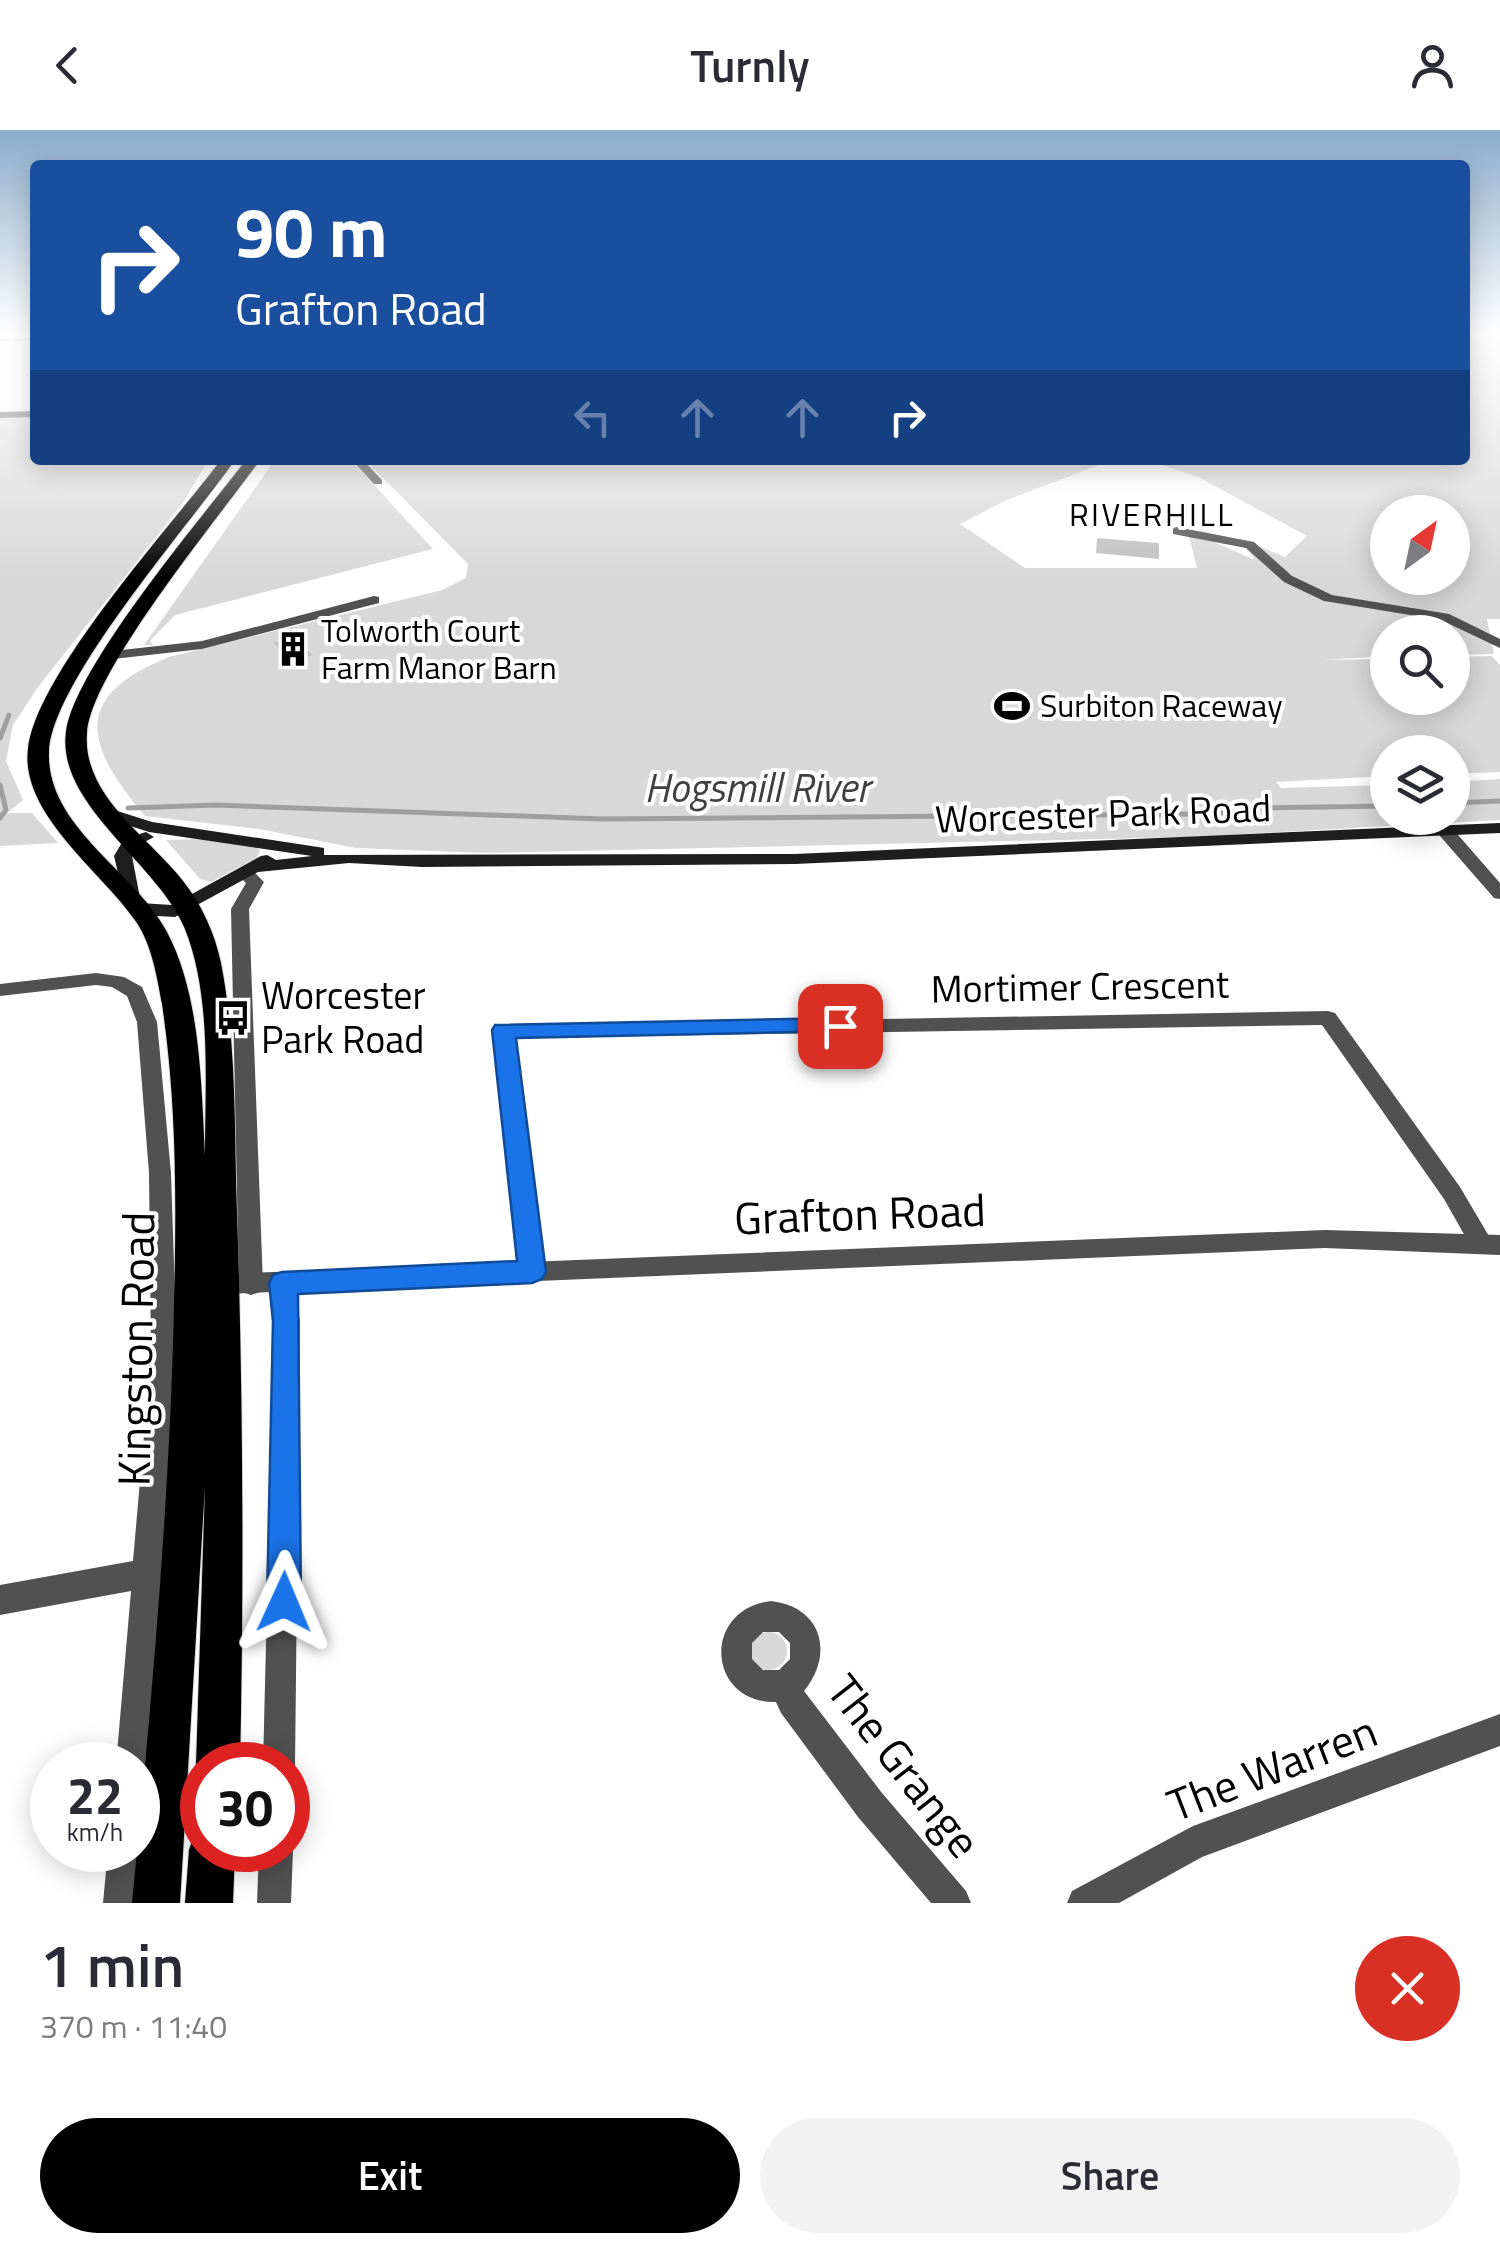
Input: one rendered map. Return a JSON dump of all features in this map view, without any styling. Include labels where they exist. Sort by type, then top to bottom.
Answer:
[{"type":"highway","name":"Kingston Road","points":[[156,1903],[184,1543],[191,1198],[175,1006],[162,946],[136,904],[50,803],[40,778],[38,750],[57,692],[224,465]]},
{"type":"highway","points":[[113,655],[248,465]]},
{"type":"highway","name":"Kingston Road","points":[[113,655],[84,704],[76,733],[82,772],[94,794],[136,840],[186,906],[210,972],[238,1284],[226,1493],[219,1742]]},
{"type":"highway","points":[[209,1903],[211,1872]]},
{"type":"main road","points":[[110,814],[136,825],[267,842],[349,858]]},
{"type":"main road","name":"Worcester Park Road","points":[[1470,830],[1500,828]]},
{"type":"main road","points":[[177,832],[136,840],[123,856],[136,904],[167,912],[186,906],[272,854],[267,842]]},
{"type":"main road","name":"Worcester Park Road","points":[[349,858],[422,862],[794,860],[1376,835]]},
{"type":"main road","points":[[251,870],[349,858]]},
{"type":"street","points":[[362,465],[378,482]]},
{"type":"street","points":[[1177,531],[1250,545],[1288,579],[1329,598],[1444,617],[1500,644]]},
{"type":"street","points":[[113,655],[202,645],[374,600]]},
{"type":"street","points":[[1449,835],[1500,894]]},
{"type":"street","points":[[238,1284],[240,927],[242,902],[255,882],[251,870]]},
{"type":"street","points":[[0,990],[96,979],[128,985],[141,1001],[147,1022],[164,1263],[164,1355],[134,1742]]},
{"type":"street","name":"Mortimer Crescent","points":[[532,1272],[497,1024],[1329,1010],[1452,1193],[1491,1244]]},
{"type":"street","name":"Grafton Road","points":[[238,1284],[1325,1238],[1491,1244]]},
{"type":"street","points":[[279,1742],[287,1321],[282,1283]]},
{"type":"street","points":[[0,1600],[148,1573]]},
{"type":"street","name":"The Grange","points":[[784,1684],[792,1702],[870,1805],[954,1903]]},
{"type":"street","name":"The Warren","points":[[1084,1903],[1193,1844],[1500,1730]]},
{"type":"street","points":[[120,1903],[123,1872]]},
{"type":"street","points":[[274,1903],[275,1872]]},
{"type":"shaded area","points":[[1470,415],[1500,415],[1500,619],[1487,619],[1494,654],[1470,655],[1470,615],[1370,615],[1370,657],[1323,660],[1370,659],[1370,715],[1470,715],[1470,657],[1492,656],[1500,665],[1500,772],[1470,773],[1470,735],[1370,735],[1370,777],[1276,782],[1281,788],[1370,785],[1370,827],[1188,837],[484,853],[356,848],[259,829],[145,816],[110,767],[100,745],[97,725],[102,706],[115,689],[137,672],[169,657],[442,590],[466,578],[468,564],[370,465],[1099,465],[1007,500],[960,524],[1025,568],[1197,568],[1189,536],[1198,535],[1255,560],[1247,549],[1251,543],[1285,557],[1307,536],[1198,477],[1162,465],[1470,465]]},
{"type":"shaded area","points":[[30,417],[30,465],[205,465],[183,503],[38,687],[13,725],[6,761],[23,800],[7,813],[32,813],[58,843],[0,846],[0,418]]},
{"type":"shaded area","points":[[271,465],[356,465],[433,549],[175,615],[150,641],[153,645],[144,645]]},
{"type":"shaded area","points":[[1500,779],[1500,820],[1470,822],[1470,781]]},
{"type":"shaded area","points":[[195,839],[260,850],[257,858],[211,882],[199,878],[166,840]]},
{"type":"shaded area","points":[[768,1632],[782,1637],[787,1651],[782,1665],[768,1670],[754,1665],[749,1651],[754,1637]]},
{"type":"building","points":[[1097,538],[1159,543],[1159,559],[1096,553]]},
{"type":"building","name":"Tolworth Court Farm Manor Barn","points":[[294,637],[313,655],[292,661],[274,643]]},
{"type":"waterway","points":[[0,738],[9,715]]},
{"type":"waterway","points":[[0,785],[6,810],[0,818]]},
{"type":"waterway","name":"Hogsmill River","points":[[1470,802],[1500,801]]},
{"type":"waterway","name":"Hogsmill River","points":[[128,808],[216,805],[602,819],[1214,814],[1254,808],[1370,806]]},
{"type":"place","name":"Tolworth Court Farm Manor Barn","points":[[293,649]]},
{"type":"place","name":"Surbiton Raceway","points":[[1012,706]]},
{"type":"place","name":"Worcester Park Road","points":[[233,1018]]},
{"type":"district","name":"RIVERHILL","points":[[1152,515]]},
{"type":"route","points":[[284,1602],[287,1321],[282,1283],[532,1272],[504,1030],[840,1026]]}]
